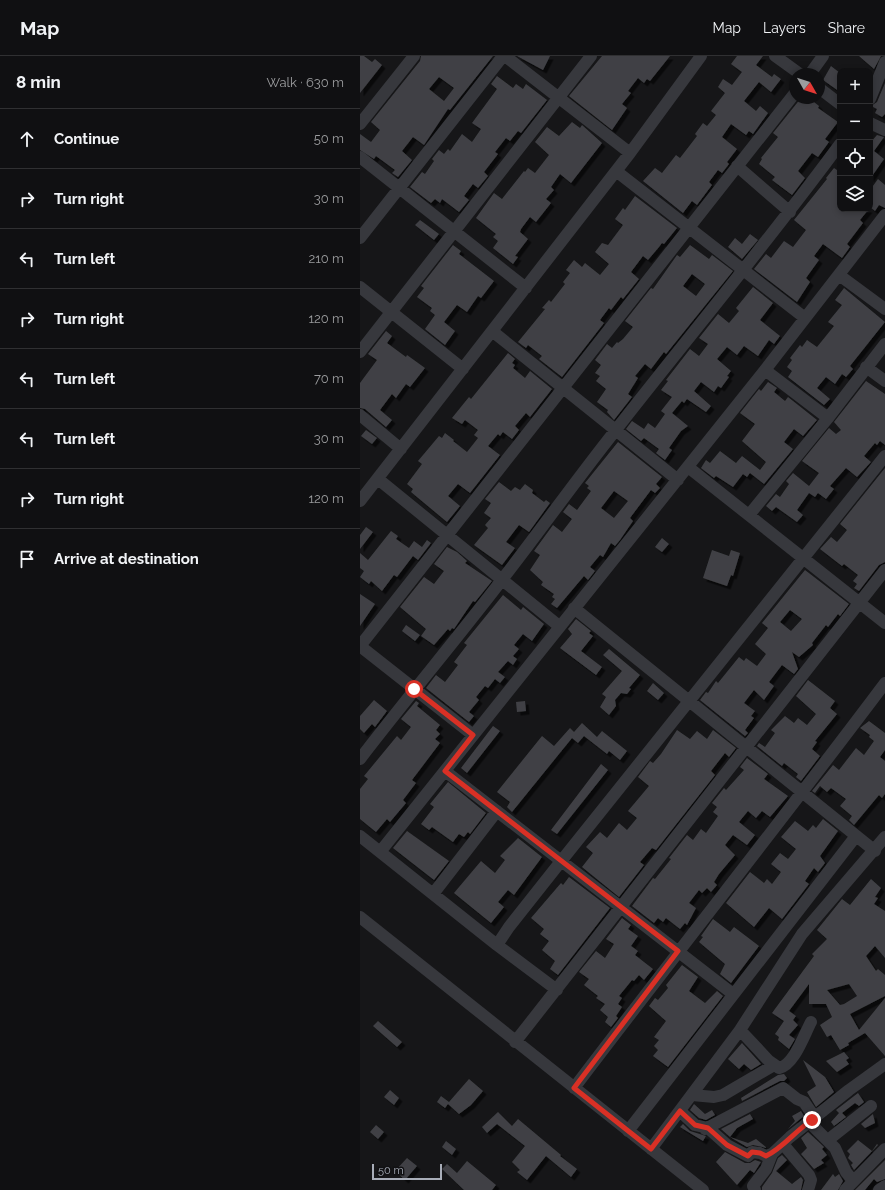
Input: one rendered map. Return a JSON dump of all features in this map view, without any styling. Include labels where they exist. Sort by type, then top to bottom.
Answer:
[{"type":"street","points":[[360,238],[504,56],[630,153]]},
{"type":"street","points":[[360,352],[591,56]]},
{"type":"street","points":[[360,501],[630,153],[701,56]]},
{"type":"street","points":[[775,56],[792,68]]},
{"type":"street","points":[[814,68],[823,56]]},
{"type":"street","points":[[360,124],[407,58]]},
{"type":"street","points":[[873,92],[885,62]]},
{"type":"street","points":[[825,93],[837,102]]},
{"type":"street","points":[[473,735],[360,646],[688,227],[789,101]]},
{"type":"street","points":[[360,759],[502,580],[563,496],[744,271],[837,148]]},
{"type":"street","points":[[360,157],[526,288]]},
{"type":"street","points":[[737,166],[790,212]]},
{"type":"street","points":[[616,171],[805,318]]},
{"type":"street","points":[[380,852],[559,626],[678,480],[885,215]]},
{"type":"street","points":[[839,275],[885,309]]},
{"type":"street","points":[[360,287],[462,369]]},
{"type":"street","points":[[492,331],[678,480]]},
{"type":"street","points":[[749,515],[828,418],[885,344]]},
{"type":"street","points":[[866,367],[885,381]]},
{"type":"street","points":[[765,370],[828,418]]},
{"type":"street","points":[[360,415],[401,449]]},
{"type":"street","points":[[497,945],[509,927],[562,860],[885,456]]},
{"type":"street","points":[[688,466],[885,623]]},
{"type":"street","points":[[378,479],[559,626]]},
{"type":"street","points":[[515,1042],[885,570]]},
{"type":"street","points":[[574,608],[688,702],[875,850]]},
{"type":"street","points":[[574,1088],[678,951],[803,792],[885,683]]},
{"type":"street","points":[[445,771],[562,860],[733,994]]},
{"type":"street","points":[[433,894],[497,811]]},
{"type":"street","points":[[360,836],[497,945],[557,990]]},
{"type":"street","points":[[628,1131],[856,836]]},
{"type":"street","points":[[651,1149],[740,1030],[802,934],[885,837]]},
{"type":"street","points":[[360,917],[515,1042],[703,1190]]},
{"type":"street","points":[[740,1030],[774,1065],[779,1068],[784,1067],[788,1063],[811,1022]]},
{"type":"street","points":[[680,1111],[695,1125],[705,1129],[708,1128],[727,1145],[748,1156],[752,1152],[760,1153],[766,1156],[772,1154],[849,1090],[885,1064]]},
{"type":"street","points":[[692,1095],[714,1097],[723,1095],[774,1065]]},
{"type":"street","points":[[705,1129],[785,1088],[796,1099],[804,1102],[812,1120],[839,1152],[849,1186]]},
{"type":"street","points":[[828,1140],[871,1106]]},
{"type":"street","points":[[783,1144],[809,1175],[811,1180],[808,1190]]},
{"type":"street","points":[[849,1186],[884,1153]]},
{"type":"street","points":[[755,1190],[754,1186],[766,1169],[772,1154]]},
{"type":"street","points":[[879,1190],[885,1186]]},
{"type":"building","points":[[360,56],[364,56],[372,62],[375,59],[382,65],[360,93]]},
{"type":"building","points":[[421,56],[493,56],[450,110],[448,109],[424,145],[413,137],[402,151],[412,160],[398,177],[392,173],[395,170],[376,156],[374,159],[360,150],[360,134],[371,142],[380,130],[371,122],[420,61]],"holes":[[[439,77],[454,88],[444,101],[429,89]]]},
{"type":"building","points":[[517,56],[550,56],[543,70]]},
{"type":"building","points":[[602,56],[670,56],[650,81],[647,79],[644,83],[638,78],[628,91],[631,93],[622,104],[627,108],[612,130],[569,96]]},
{"type":"building","points":[[737,56],[763,56],[756,65],[772,77],[774,74],[781,79],[771,92],[759,82],[744,101],[756,111],[760,106],[768,113],[753,134],[749,131],[746,135],[731,124],[722,137],[737,149],[727,162],[729,164],[722,173],[718,170],[709,182],[712,185],[697,205],[692,201],[683,213],[643,181],[655,168],[662,173],[676,155],[680,158],[697,136],[695,134],[703,123],[707,126],[716,115],[711,111],[725,93],[718,87],[723,79],[732,85],[742,72],[731,64]]},
{"type":"building","points":[[859,56],[881,56],[874,69]]},
{"type":"building","points":[[831,66],[837,71],[837,90],[825,81],[825,76]]},
{"type":"building","points":[[497,76],[513,88],[516,84],[523,89],[526,84],[547,100],[521,133],[518,131],[510,141],[506,138],[495,152],[498,154],[484,172],[488,176],[478,188],[473,184],[464,196],[469,200],[459,212],[442,199],[440,203],[435,199],[431,203],[410,187],[422,172],[425,174],[434,161],[432,159],[439,150],[444,154],[448,149],[450,151],[462,134],[472,142],[481,129],[472,123],[497,89],[491,84]]},
{"type":"building","points":[[885,83],[885,114],[882,117],[875,113],[877,109],[873,107],[873,105],[877,102]]},
{"type":"building","points":[[796,104],[816,104],[819,106],[818,108],[837,121],[825,139],[829,142],[818,157],[812,153],[798,171],[805,178],[792,195],[772,180],[775,177],[759,164],[762,159],[761,158],[778,137],[773,133]]},
{"type":"building","points":[[572,122],[580,128],[582,125],[602,143],[571,183],[560,174],[551,187],[554,190],[546,199],[551,203],[536,222],[530,217],[521,229],[520,232],[528,239],[515,256],[518,257],[513,264],[493,248],[498,241],[493,237],[496,234],[476,218],[494,193],[502,199],[524,171],[525,172],[528,168],[535,173],[549,155],[535,142],[547,127],[559,136]]},
{"type":"building","points":[[877,135],[884,137],[874,151],[884,159],[873,175],[873,140]]},
{"type":"building","points":[[834,168],[837,170],[837,212],[867,212],[860,220],[863,223],[847,244],[850,247],[842,258],[823,244],[814,256],[819,260],[806,278],[810,282],[797,302],[754,269],[766,254],[771,258],[784,241],[793,247],[806,230],[794,220],[827,179],[826,178]]},
{"type":"building","points":[[878,179],[885,185],[885,208],[879,205],[875,211],[873,209],[873,186]]},
{"type":"building","points":[[635,196],[677,228],[648,260],[643,256],[631,272],[639,279],[623,299],[621,297],[611,310],[609,308],[600,320],[604,323],[562,377],[539,359],[542,356],[528,345],[526,348],[518,342],[545,309],[542,308],[549,300],[551,302],[565,284],[563,282],[570,273],[566,270],[574,260],[582,267],[585,263],[600,275],[609,264],[595,252],[602,243],[608,245],[623,225],[615,219],[623,208],[625,210]]},
{"type":"building","points":[[420,220],[439,234],[434,240],[415,225]]},
{"type":"building","points":[[750,234],[758,240],[742,259],[728,247],[735,238],[742,244]]},
{"type":"building","points":[[453,245],[461,251],[459,254],[494,281],[481,298],[478,296],[467,312],[457,305],[444,322],[455,331],[445,345],[425,329],[435,315],[430,311],[432,308],[417,297],[424,288],[421,286]]},
{"type":"building","points":[[690,245],[709,259],[712,255],[733,271],[666,354],[664,352],[651,369],[645,364],[635,376],[638,378],[628,394],[632,397],[614,420],[607,412],[608,410],[597,402],[606,389],[596,381],[600,376],[595,373],[601,365],[595,360],[607,344],[612,348],[617,342],[618,343],[623,339],[633,327],[625,321],[651,288],[653,289],[677,255],[680,257]],"holes":[[[692,274],[705,284],[696,296],[683,286]]]},
{"type":"building","points":[[753,287],[773,303],[760,320],[780,336],[774,344],[769,340],[758,356],[744,346],[737,355],[727,347],[717,359],[731,371],[727,376],[729,377],[721,388],[718,386],[714,392],[701,382],[694,391],[711,406],[706,412],[687,399],[684,403],[682,401],[672,413],[688,426],[681,431],[669,448],[672,450],[665,460],[656,453],[659,449],[644,438],[641,441],[626,429],[632,421],[644,429],[648,423],[655,428],[665,414],[661,411],[672,397],[661,390],[668,381],[666,380],[690,349],[699,356],[708,344],[699,338],[718,314],[729,323],[739,311],[736,308]]},
{"type":"building","points":[[844,288],[885,322],[850,366],[853,369],[846,377],[842,374],[835,384],[826,377],[817,388],[830,399],[824,405],[788,377],[792,371],[787,367],[792,360],[790,358],[800,345],[802,347],[807,340],[817,347],[834,326],[828,322],[842,305],[835,300]]},
{"type":"building","points":[[386,331],[392,336],[387,343],[406,357],[407,355],[425,368],[410,387],[406,384],[396,398],[392,394],[380,410],[392,420],[386,427],[365,409],[360,408],[360,383],[377,360],[368,354]]},
{"type":"building","points":[[508,353],[515,359],[512,363],[515,365],[513,368],[525,378],[530,371],[552,389],[530,417],[526,413],[515,426],[519,430],[512,439],[503,432],[500,436],[498,434],[488,446],[500,455],[470,493],[458,484],[448,496],[460,506],[447,522],[411,492],[413,489],[407,484],[422,464],[418,461],[439,436],[442,438],[445,433],[467,452],[478,438],[474,435],[478,430],[465,420],[462,424],[452,418],[469,397],[471,399]]},
{"type":"building","points":[[866,381],[885,394],[885,445],[880,441],[877,445],[875,443],[864,456],[871,462],[857,477],[846,468],[830,486],[834,489],[826,499],[818,493],[815,497],[809,493],[797,510],[803,515],[797,522],[776,507],[772,511],[766,506],[776,494],[780,497],[789,484],[786,481],[793,473],[809,486],[819,473],[802,461],[829,428],[836,434],[841,430],[834,422]]},
{"type":"building","points":[[768,382],[777,388],[774,392],[785,401],[788,397],[817,420],[803,436],[794,429],[784,442],[793,449],[764,484],[750,473],[747,477],[743,474],[733,487],[716,476],[714,478],[701,468],[706,460],[710,463],[720,451],[736,463],[742,456],[760,470],[766,462],[742,441],[755,424],[740,413],[759,389],[761,391]]},
{"type":"building","points":[[366,430],[377,438],[372,444],[361,436]]},
{"type":"building","points":[[618,442],[662,477],[656,484],[660,488],[655,493],[651,490],[630,518],[633,521],[620,540],[615,546],[611,543],[603,557],[600,555],[590,567],[595,571],[588,580],[584,576],[557,608],[551,604],[555,599],[552,597],[554,594],[541,585],[543,582],[530,570],[540,555],[534,551],[553,525],[562,532],[572,519],[563,512],[569,504],[577,510],[591,491],[587,488],[589,486],[585,483]],"holes":[[[614,491],[628,501],[614,518],[601,508]]]},
{"type":"building","points":[[885,468],[885,562],[879,565],[859,591],[854,588],[857,584],[853,581],[858,575],[844,564],[842,566],[820,549],[831,537],[837,542],[847,530],[840,524]]},
{"type":"building","points":[[499,482],[511,491],[515,487],[520,490],[525,484],[533,490],[532,493],[544,502],[546,500],[550,503],[529,532],[519,525],[506,542],[515,548],[502,565],[474,545],[488,528],[485,525],[491,518],[484,513],[491,503],[485,499]]},
{"type":"building","points":[[366,527],[373,532],[360,549],[360,535]]},
{"type":"building","points":[[391,531],[398,536],[396,539],[409,548],[414,541],[422,547],[427,540],[431,543],[418,560],[413,556],[397,577],[394,575],[382,591],[371,581],[369,584],[360,577],[364,571],[360,568],[360,553],[368,560]]},
{"type":"building","points":[[662,538],[669,544],[662,552],[655,547]]},
{"type":"building","points":[[447,547],[457,552],[467,561],[465,563],[492,581],[475,602],[473,601],[454,629],[452,628],[450,631],[448,629],[434,645],[421,636],[426,629],[400,607],[424,577],[434,584],[444,571],[434,564]]},
{"type":"building","points":[[712,550],[729,556],[731,550],[740,553],[733,576],[731,575],[727,586],[703,578]]},
{"type":"building","points":[[805,570],[849,604],[840,616],[838,614],[828,627],[826,625],[812,643],[813,645],[799,657],[792,652],[798,669],[794,674],[782,665],[769,682],[774,686],[764,700],[754,690],[744,703],[755,711],[751,716],[754,718],[745,730],[748,733],[745,736],[700,700],[706,692],[708,693],[716,681],[718,683],[739,657],[744,661],[746,658],[757,666],[766,654],[755,644],[768,628],[762,623]],"holes":[[[790,610],[802,619],[791,631],[780,622]]]},
{"type":"building","points":[[360,594],[375,604],[360,626]]},
{"type":"building","points":[[503,595],[521,610],[523,607],[544,624],[532,641],[523,634],[514,645],[519,649],[513,656],[517,659],[513,665],[508,661],[498,672],[505,677],[500,683],[495,679],[488,688],[485,686],[476,697],[479,700],[469,712],[474,716],[469,722],[426,688],[436,675],[445,682],[458,665],[454,662],[467,645],[464,643]]},
{"type":"building","points":[[576,619],[591,631],[589,633],[593,636],[581,651],[602,667],[596,675],[560,648],[572,634],[568,629]]},
{"type":"building","points":[[406,625],[420,635],[415,641],[402,631]]},
{"type":"building","points":[[609,649],[640,675],[629,688],[631,689],[627,694],[621,693],[615,700],[616,706],[609,715],[600,707],[606,697],[602,694],[622,671],[603,655]]},
{"type":"building","points":[[808,680],[835,701],[830,708],[837,714],[815,741],[817,742],[812,749],[820,756],[801,781],[796,777],[798,774],[784,763],[782,766],[757,746],[759,743],[765,747],[775,733],[771,730],[785,716],[794,723],[798,718],[807,725],[816,714],[796,696]]},
{"type":"building","points":[[653,683],[664,693],[658,700],[647,691]]},
{"type":"building","points":[[374,700],[387,711],[375,727],[372,724],[364,733],[360,729],[360,716]]},
{"type":"building","points":[[416,701],[419,703],[417,706],[440,725],[436,730],[440,734],[435,739],[440,743],[412,780],[416,783],[403,800],[406,803],[390,822],[387,819],[376,832],[360,819],[360,789],[368,779],[364,776],[397,736],[401,740],[411,727],[401,719]]},
{"type":"building","points":[[525,701],[526,711],[517,712],[516,702]]},
{"type":"building","points":[[869,721],[885,733],[885,750],[880,757],[885,761],[885,794],[882,798],[879,795],[854,825],[849,820],[852,816],[840,806],[846,799],[831,788],[827,792],[820,786],[815,793],[812,791],[833,765],[839,770],[856,748],[864,755],[874,741],[869,737],[870,735],[860,728]]},
{"type":"building","points":[[582,723],[597,737],[602,731],[627,751],[620,760],[609,751],[607,754],[584,736],[578,743],[572,738],[512,812],[507,807],[510,802],[497,792],[542,736],[554,746],[570,728],[574,732]]},
{"type":"building","points":[[493,726],[500,731],[467,773],[461,768]]},
{"type":"building","points":[[677,730],[690,739],[697,731],[707,739],[713,730],[736,748],[729,757],[725,753],[711,771],[715,775],[656,850],[652,848],[640,862],[644,865],[619,897],[582,867],[593,853],[586,847],[600,832],[607,838],[619,823],[627,830],[637,818],[628,811],[649,786],[638,777],[650,761],[653,763],[661,754]]},
{"type":"building","points":[[747,758],[768,774],[764,779],[788,796],[770,817],[762,811],[756,818],[748,811],[739,822],[755,835],[747,845],[733,835],[725,845],[735,855],[719,874],[714,882],[717,885],[711,892],[707,888],[702,893],[699,890],[689,903],[696,908],[687,925],[685,923],[680,929],[666,918],[663,922],[658,918],[654,923],[632,906],[653,878],[655,879],[671,859],[669,858],[687,835],[693,840],[701,829],[706,833],[718,816],[713,812],[717,807],[712,803],[724,788],[726,790],[744,770],[740,767]]},
{"type":"building","points":[[601,764],[608,770],[557,834],[551,830]]},
{"type":"building","points":[[448,782],[486,813],[470,834],[468,832],[464,837],[459,834],[453,842],[432,827],[429,830],[421,824],[434,807],[430,804]]},
{"type":"building","points":[[823,819],[838,831],[820,856],[825,863],[818,872],[814,868],[805,881],[809,884],[782,919],[769,908],[754,927],[726,903],[750,872],[764,883],[767,879],[772,884],[781,872],[771,864],[780,853],[788,859],[796,849],[781,837],[795,821],[808,831],[813,825],[816,828]]},
{"type":"building","points":[[407,831],[449,861],[434,880],[393,848]]},
{"type":"building","points":[[518,838],[542,857],[514,895],[508,890],[498,902],[504,907],[491,923],[454,893],[481,861],[495,873],[505,860],[500,856]]},
{"type":"building","points":[[569,877],[610,908],[558,975],[550,969],[555,961],[542,950],[549,941],[540,934],[544,929],[531,918],[561,883],[563,885]]},
{"type":"building","points":[[871,879],[881,888],[875,897],[878,898],[874,904],[885,911],[885,958],[875,946],[866,956],[876,971],[878,969],[885,975],[885,996],[850,1014],[859,1030],[885,998],[885,1056],[865,1033],[848,1043],[849,1045],[840,1050],[831,1035],[827,1037],[820,1025],[832,1017],[826,1004],[809,1004],[809,984],[789,1011],[796,1016],[793,1020],[798,1025],[789,1035],[795,1039],[789,1049],[778,1040],[779,1037],[775,1034],[784,1021],[772,1013],[814,956],[812,954],[827,939],[817,930],[842,899],[850,905]],"holes":[[[849,984],[857,996],[840,1005],[827,990]]]},
{"type":"building","points":[[622,918],[631,925],[628,929],[638,936],[631,946],[638,951],[635,955],[653,969],[644,980],[639,975],[634,981],[632,980],[619,996],[622,998],[618,1004],[622,1007],[616,1016],[618,1018],[611,1027],[605,1022],[608,1017],[600,1010],[605,1004],[596,998],[598,996],[584,985],[589,979],[579,972],[596,951],[605,958],[614,944],[606,939]]},
{"type":"building","points":[[713,919],[730,932],[734,927],[759,946],[731,983],[720,974],[725,964],[699,942],[703,937],[701,936]]},
{"type":"building","points":[[682,965],[698,977],[689,991],[705,1003],[717,991],[723,996],[668,1067],[653,1056],[658,1050],[654,1046],[659,1040],[654,1037],[666,1021],[649,1006],[655,998],[658,1000],[668,988],[666,985]]},
{"type":"building","points":[[378,1021],[402,1042],[397,1047],[373,1026]]},
{"type":"building","points":[[742,1043],[761,1064],[751,1070],[744,1064],[739,1069],[728,1059]]},
{"type":"building","points":[[844,1052],[849,1058],[846,1060],[849,1064],[837,1072],[826,1061]]},
{"type":"building","points":[[803,1060],[825,1077],[834,1092],[816,1107],[807,1092],[816,1086]]},
{"type":"building","points":[[784,1074],[787,1078],[784,1081],[780,1081],[742,1101],[741,1098],[778,1075]]},
{"type":"building","points":[[469,1079],[483,1091],[471,1105],[459,1114],[448,1104],[445,1108],[437,1102],[441,1096],[449,1102]]},
{"type":"building","points":[[390,1090],[399,1098],[394,1105],[384,1097]]},
{"type":"building","points":[[858,1093],[864,1102],[859,1106],[855,1103],[842,1113],[846,1117],[834,1126],[831,1122],[839,1113],[836,1110]]},
{"type":"building","points":[[694,1104],[705,1114],[712,1110],[715,1115],[706,1120],[699,1118],[690,1110]]},
{"type":"building","points":[[801,1111],[804,1116],[788,1129],[795,1121],[792,1116]]},
{"type":"building","points":[[498,1112],[512,1126],[518,1119],[577,1169],[571,1177],[546,1156],[527,1180],[517,1172],[520,1170],[512,1162],[525,1146],[497,1124],[487,1133],[482,1127]]},
{"type":"building","points":[[750,1114],[753,1119],[737,1128],[730,1137],[721,1129]]},
{"type":"building","points":[[873,1114],[875,1123],[865,1128],[861,1124]]},
{"type":"building","points":[[683,1124],[690,1131],[706,1136],[703,1141],[680,1127]]},
{"type":"building","points":[[376,1125],[384,1132],[378,1139],[370,1132]]},
{"type":"building","points":[[808,1132],[824,1147],[822,1149],[827,1155],[821,1160],[824,1163],[814,1169],[801,1154],[807,1148],[801,1138]]},
{"type":"building","points":[[730,1137],[748,1143],[756,1139],[767,1148],[753,1145],[747,1147]]},
{"type":"building","points":[[858,1140],[872,1151],[877,1144],[878,1145],[854,1170],[851,1165],[853,1163],[848,1158],[850,1154],[847,1151]]},
{"type":"building","points":[[446,1141],[456,1149],[452,1155],[442,1147]]},
{"type":"building","points":[[725,1152],[745,1163],[750,1163],[755,1160],[761,1162],[754,1173],[750,1170],[737,1185],[716,1162]]},
{"type":"building","points":[[782,1155],[787,1160],[776,1171],[792,1184],[801,1177],[803,1180],[801,1190],[762,1190],[762,1187],[772,1173],[778,1158]]},
{"type":"building","points":[[407,1158],[417,1166],[405,1180],[395,1171]]},
{"type":"building","points":[[885,1160],[885,1179],[877,1182],[874,1179],[865,1190],[855,1190]]},
{"type":"building","points":[[467,1161],[496,1185],[492,1190],[464,1190],[442,1169],[447,1164],[457,1173]]},
{"type":"building","points":[[833,1174],[835,1177],[839,1174],[843,1181],[838,1190],[821,1190]]},
{"type":"route","points":[[414,689],[473,735],[445,771],[678,951],[574,1088],[651,1149],[680,1111],[695,1125],[705,1129],[708,1128],[727,1145],[748,1156],[752,1152],[760,1153],[766,1156],[772,1154],[798,1130],[812,1120]]}]
